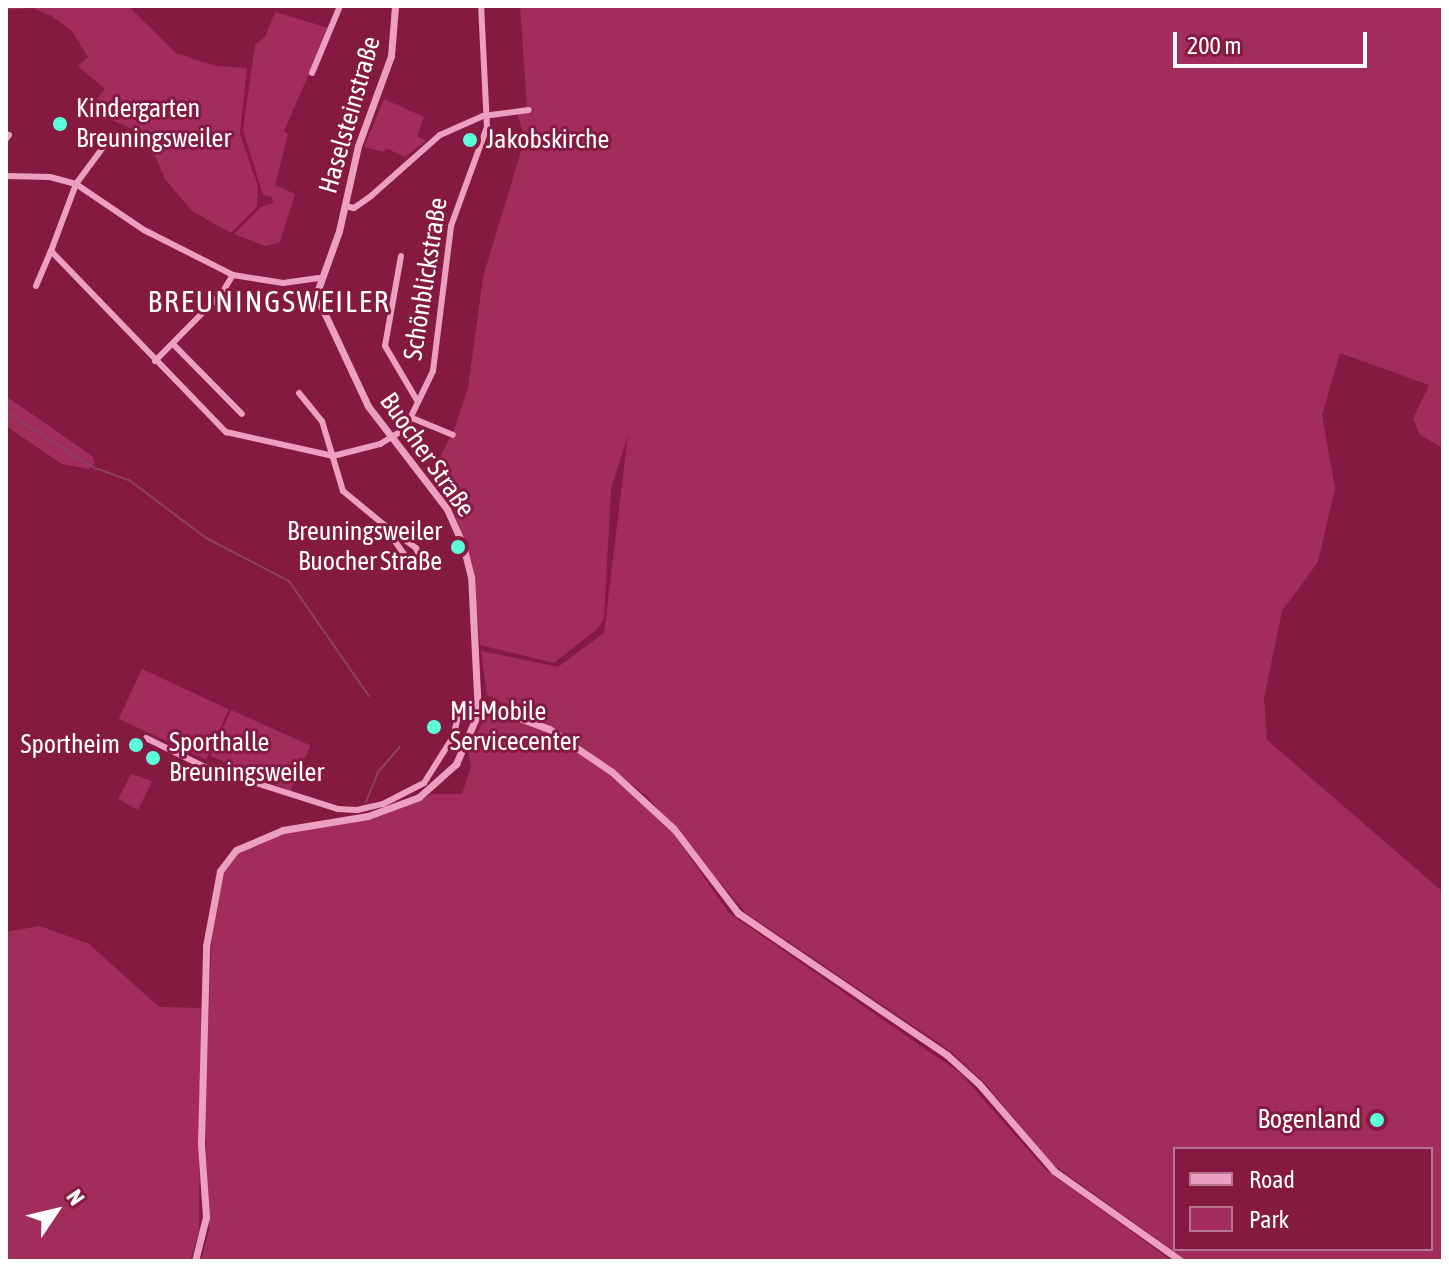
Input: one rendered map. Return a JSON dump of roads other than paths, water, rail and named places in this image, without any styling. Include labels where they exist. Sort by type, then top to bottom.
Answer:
[{"type":"street","points":[[312,73],[340,6]]},
{"type":"street","name":"Haselsteinstraße","points":[[319,278],[345,206],[358,146],[391,56],[395,6]]},
{"type":"street","name":"Schönblickstraße","points":[[390,440],[412,418],[437,351],[453,216],[484,140],[488,115],[481,6]]},
{"type":"street","points":[[345,206],[354,208],[371,196],[440,135],[488,115],[529,110]]},
{"type":"street","points":[[36,286],[76,184],[110,138]]},
{"type":"street","points":[[6,176],[50,177],[76,184],[144,230],[233,275],[283,283],[319,278]]},
{"type":"street","points":[[51,251],[226,432],[333,456],[390,440]]},
{"type":"street","points":[[401,256],[385,346],[418,402]]},
{"type":"street","points":[[155,361],[233,275]]},
{"type":"street","name":"Buocher Straße","points":[[195,1261],[206,1217],[201,1143],[207,921],[223,864],[248,843],[294,826],[368,816],[406,804],[435,786],[461,755],[479,703],[471,577],[463,545],[440,499],[390,440],[327,326],[316,295],[319,278]]},
{"type":"street","points":[[173,344],[242,414]]},
{"type":"street","points":[[299,393],[322,421],[343,491],[419,551],[418,561],[408,560],[383,524]]},
{"type":"street","points":[[412,418],[453,435]]},
{"type":"street","points":[[146,738],[205,767],[349,810],[383,804],[424,783],[444,754],[461,704],[479,703],[549,729],[629,785],[674,829],[738,913],[947,1055],[979,1084],[1054,1171],[1181,1261]]},
{"type":"waterway","points":[[6,412],[96,469]]},
{"type":"waterway","points":[[98,469],[129,480],[206,538],[289,581],[369,696]]},
{"type":"waterway","points":[[366,802],[378,772],[400,747]]},
{"type":"place","name":"Kindergarten Breuningsweiler","points":[[60,124]]},
{"type":"place","name":"Jakobskirche","points":[[470,140]]},
{"type":"place","name":"Breuningsweiler Buocher Straße","points":[[458,547]]},
{"type":"place","name":"Mi-Mobile Servicecenter","points":[[434,727]]},
{"type":"place","name":"Sportheim","points":[[136,745]]},
{"type":"place","name":"Sporthalle Breuningsweiler","points":[[153,758]]},
{"type":"place","name":"Bogenland","points":[[1377,1120]]},
{"type":"district","name":"BREUNINGSWEILER","points":[[269,301]]}]
